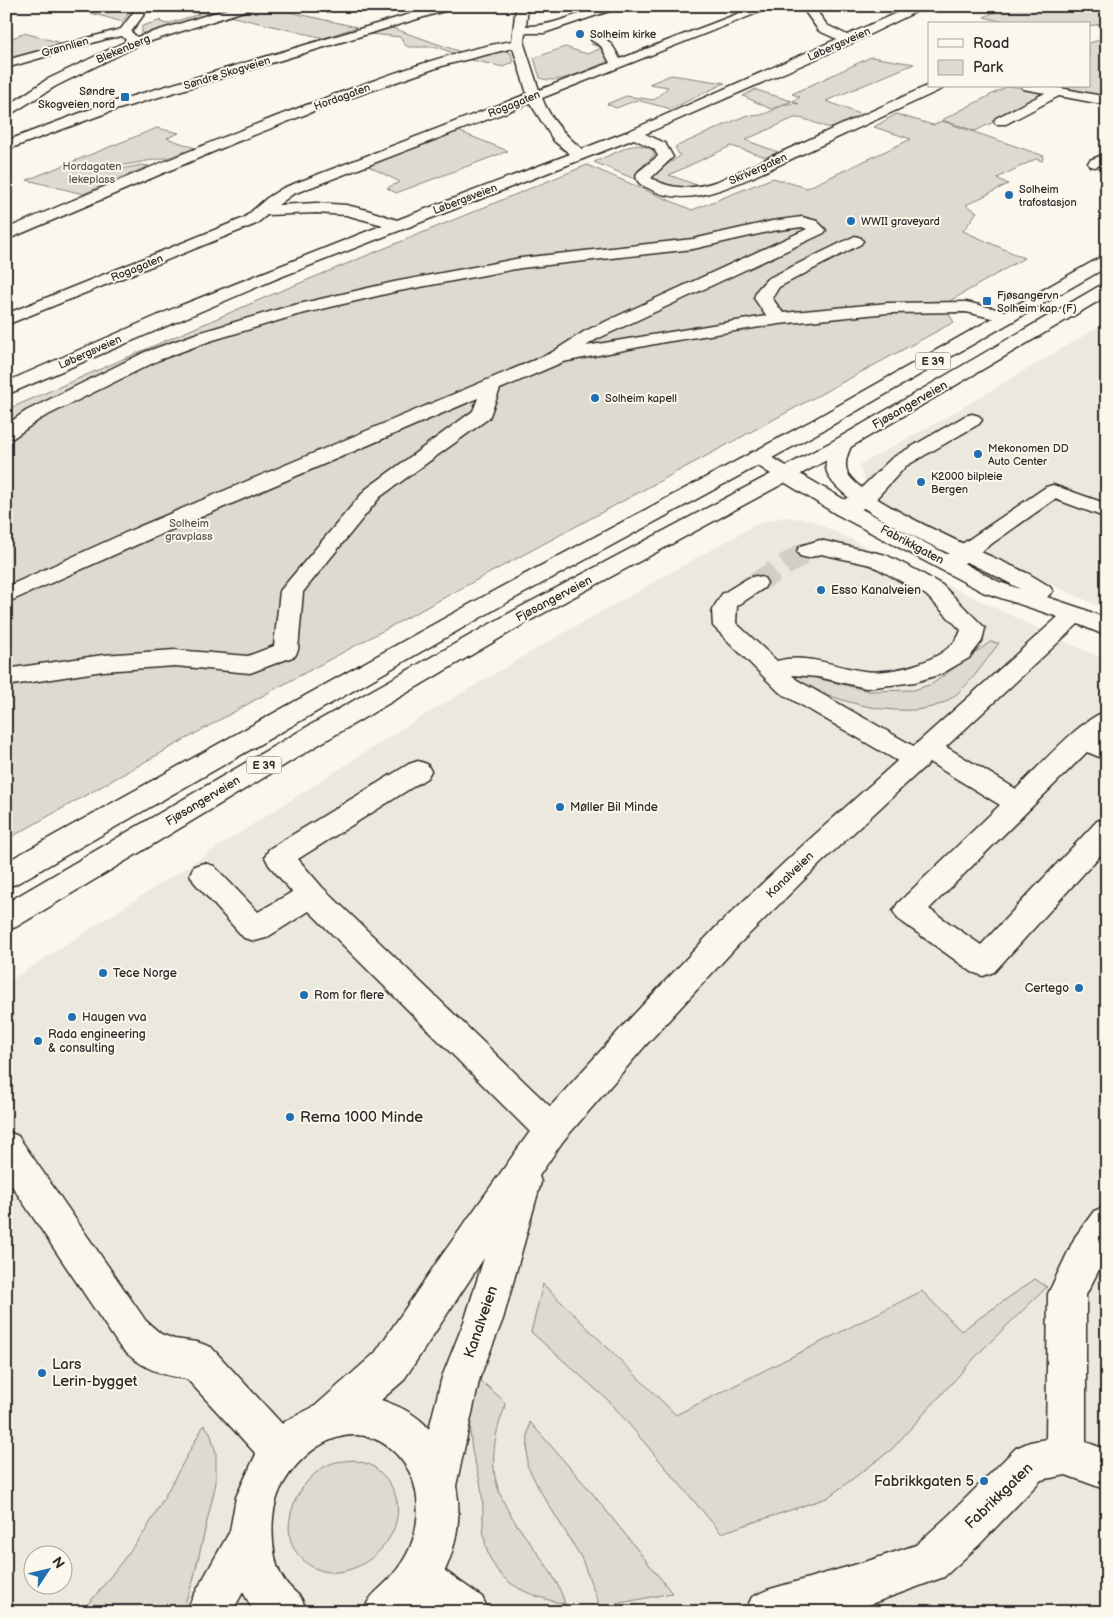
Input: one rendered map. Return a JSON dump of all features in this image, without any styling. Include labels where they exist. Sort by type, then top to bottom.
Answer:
[{"type":"main road","points":[[134,42],[125,32],[144,6]]},
{"type":"main road","name":"Blekenberg","points":[[33,134],[10,123],[51,83],[134,42],[249,6]]},
{"type":"main road","name":"Søndre Skogveien","points":[[6,146],[33,134],[104,109],[450,6]]},
{"type":"main road","points":[[522,6],[518,44],[523,66],[538,106],[559,138],[580,154]]},
{"type":"main road","points":[[520,29],[540,30],[614,6]]},
{"type":"main road","name":"Rogagaten","points":[[6,320],[250,221],[264,210],[266,205],[275,197],[288,191],[769,6]]},
{"type":"main road","points":[[807,6],[823,28],[848,40]]},
{"type":"main road","name":"Løbergsveien","points":[[6,389],[183,311],[634,134],[922,6]]},
{"type":"main road","name":"Grønnlien","points":[[6,64],[104,36],[125,32]]},
{"type":"main road","points":[[597,40],[606,44],[617,64]]},
{"type":"main road","name":"Hordagaten","points":[[6,235],[278,120],[379,83],[490,49],[518,44]]},
{"type":"main road","name":"Skrivergaten","points":[[634,134],[660,146],[666,157],[643,176],[644,180],[677,194],[692,193],[720,186],[750,173],[933,88]]},
{"type":"main road","points":[[1038,88],[1107,101]]},
{"type":"main road","points":[[1000,121],[1057,92]]},
{"type":"main road","name":"Hordagaten","points":[[130,165],[154,162],[171,164]]},
{"type":"main road","points":[[264,210],[343,208],[373,216],[396,226]]},
{"type":"main road","points":[[6,434],[33,415],[152,356],[204,337],[292,311],[394,287],[521,263],[693,244],[772,226],[802,222],[811,224],[818,230],[591,335],[558,357],[144,533],[6,596]]},
{"type":"main road","points":[[779,320],[768,307],[764,298],[766,290],[773,283],[855,241]]},
{"type":"main road","name":"E 39","points":[[6,876],[473,612],[820,424],[1107,260]]},
{"type":"main road","name":"Fjøsangerveien","points":[[6,918],[314,734],[523,615],[787,475],[1107,289]]},
{"type":"main road","points":[[558,357],[656,339],[779,320],[888,308],[966,307],[1008,317]]},
{"type":"main road","points":[[6,678],[104,663],[175,658],[250,665],[286,650],[292,591],[373,493],[482,414],[492,384]]},
{"type":"main road","points":[[853,504],[899,462],[972,420]]},
{"type":"main road","name":"Fabrikkgaten","points":[[842,444],[836,457],[839,476],[849,488],[853,504]]},
{"type":"main road","name":"Fabrikkgaten","points":[[757,457],[787,475],[853,504],[957,558],[991,587],[1075,614],[1107,628]]},
{"type":"main road","points":[[957,558],[1053,491],[1107,512]]},
{"type":"main road","points":[[772,671],[789,665],[806,666],[867,680],[917,674],[940,665],[968,646],[973,637],[973,628],[957,611],[934,590],[908,574],[878,560],[836,549],[820,547],[808,551]]},
{"type":"main road","points":[[756,583],[726,603],[722,613],[725,626],[788,686],[1017,802]]},
{"type":"main road","name":"Kanalveien","points":[[329,1419],[389,1367],[455,1267],[551,1130],[634,1036],[728,935],[811,855],[1075,614]]},
{"type":"main road","points":[[1107,720],[1096,745],[1017,802],[908,911],[983,963],[1107,830]]},
{"type":"main road","points":[[418,771],[279,857],[312,895],[551,1130]]},
{"type":"main road","points":[[204,874],[255,929],[312,895]]},
{"type":"main road","points":[[6,1147],[133,1334],[149,1349],[174,1358],[197,1361],[281,1452]]},
{"type":"main road","name":"Kanalveien","points":[[436,1484],[461,1378],[484,1319],[530,1161]]},
{"type":"main road","points":[[1107,1223],[1088,1250],[1067,1294],[1066,1455],[1107,1470]]},
{"type":"main road","points":[[285,1612],[266,1590],[254,1565],[251,1536],[254,1506],[264,1477],[281,1452],[303,1432],[329,1419],[356,1414],[383,1420],[407,1433],[425,1455],[436,1484],[438,1516],[433,1548],[419,1578],[401,1599],[385,1612]]},
{"type":"main road","name":"Fabrikkgaten","points":[[767,1612],[868,1583],[929,1562],[964,1530],[1030,1462],[1066,1455]]},
{"type":"main road","points":[[208,1612],[251,1536]]},
{"type":"main road","points":[[419,1578],[467,1612]]},
{"type":"shaded area","points":[[1107,322],[1107,610],[941,533],[870,495],[859,465],[936,423]]},
{"type":"shaded area","points":[[784,517],[810,520],[1107,661],[1107,1612],[6,1612],[6,983],[403,728],[548,642],[755,525]]},
{"type":"green space","points":[[66,6],[83,6],[96,9],[106,6],[127,6],[129,12],[123,22]]},
{"type":"green space","points":[[262,6],[357,27],[324,38],[229,16]]},
{"type":"green space","points":[[1007,6],[1083,6],[1107,13],[1107,23],[1090,26],[1090,22],[1003,22],[984,17]]},
{"type":"green space","points":[[188,8],[213,14],[154,33],[142,33],[142,26],[162,20],[160,22],[167,24],[199,14]]},
{"type":"green space","points":[[392,28],[461,52],[455,54],[438,47],[408,47],[404,44],[401,37],[370,34]]},
{"type":"green space","points":[[24,33],[61,43],[6,60],[6,41]]},
{"type":"green space","points":[[1107,38],[1107,97],[1066,88],[1090,88],[1090,43]]},
{"type":"green space","points":[[591,44],[602,45],[609,61],[565,78],[547,80],[540,78],[534,58],[565,47],[587,54],[602,48]]},
{"type":"green space","points":[[504,50],[511,53],[513,63],[507,64],[504,67],[467,59],[492,51]]},
{"type":"green space","points":[[871,57],[914,64],[826,101],[862,115],[836,128],[794,118],[745,140],[778,152],[766,157],[731,146],[669,175],[702,187],[677,186],[654,180],[653,174],[680,156],[675,147],[747,115],[762,115],[787,104],[799,104],[793,101],[800,97],[792,94]]},
{"type":"green space","points":[[671,75],[725,83],[671,109],[637,100],[616,108],[607,104],[626,96],[654,100],[668,87],[649,84]]},
{"type":"green space","points":[[1004,88],[1041,90],[1046,97],[975,131],[942,120]]},
{"type":"green space","points":[[756,89],[792,101],[771,109],[743,96]]},
{"type":"green space","name":"Solheim gravplass","points":[[896,114],[933,125],[942,121],[1044,156],[1042,161],[1036,159],[997,178],[1008,184],[966,205],[977,212],[963,231],[1024,258],[950,301],[950,316],[954,322],[264,695],[6,840],[6,410],[266,297],[587,165],[692,210],[773,178],[807,188],[911,139],[874,127]]},
{"type":"green space","name":"Hordagaten lekeplass","points":[[157,128],[179,133],[167,138],[195,148],[170,157],[113,167],[116,170],[142,165],[149,166],[83,194],[27,180]]},
{"type":"green space","points":[[458,131],[508,151],[396,193],[387,188],[400,182],[366,165]]},
{"type":"green space","points":[[638,145],[650,148],[654,152],[654,156],[639,169],[637,180],[594,162],[628,147]]},
{"type":"green space","points":[[990,642],[999,643],[966,686],[941,704],[924,709],[884,709],[863,706],[822,692],[805,684],[791,674],[804,675],[869,691],[914,690],[932,684]]},
{"type":"green space","points":[[1035,1279],[1047,1287],[982,1350],[891,1450],[827,1498],[721,1533],[610,1402],[531,1332],[543,1284],[676,1415],[922,1291],[961,1331]]},
{"type":"green space","points":[[480,1382],[505,1402],[496,1437],[494,1457],[494,1471],[500,1495],[508,1511],[550,1571],[559,1587],[565,1604],[537,1596],[512,1584],[502,1576],[488,1552],[484,1536],[482,1493],[472,1448],[471,1434],[472,1412]]},
{"type":"green space","points":[[530,1422],[593,1494],[672,1593],[600,1607],[581,1557],[539,1489],[527,1465]]},
{"type":"green space","points":[[204,1425],[210,1432],[216,1453],[216,1483],[193,1581],[182,1612],[80,1612],[97,1594],[146,1530]]},
{"type":"green space","points":[[353,1460],[374,1467],[393,1489],[397,1513],[391,1535],[376,1554],[356,1567],[333,1572],[311,1566],[293,1547],[290,1535],[289,1523],[296,1499],[311,1478],[320,1470],[333,1463]]},
{"type":"tunnel","points":[[756,583],[808,551]]},
{"type":"place","name":"Solheim kirke","points":[[580,34]]},
{"type":"place","name":"Søndre Skogveien nord","points":[[125,97]]},
{"type":"place","name":"Solheim trafostasjon","points":[[1009,195]]},
{"type":"place","name":"WWII graveyard","points":[[851,221]]},
{"type":"place","name":"Fjøsangervn Solheim kap. (F)","points":[[987,301]]},
{"type":"place","name":"Solheim kapell","points":[[595,398]]},
{"type":"place","name":"Mekonomen DD Auto Center","points":[[978,454]]},
{"type":"place","name":"K2000 bilpleie Bergen","points":[[921,482]]},
{"type":"place","name":"Esso Kanalveien","points":[[821,590]]},
{"type":"place","name":"Møller Bil Minde","points":[[560,807]]},
{"type":"place","name":"Tece Norge","points":[[103,973]]},
{"type":"place","name":"Certego","points":[[1079,988]]},
{"type":"place","name":"Rom for flere","points":[[304,995]]},
{"type":"place","name":"Haugen vva","points":[[72,1017]]},
{"type":"place","name":"Rada engineering & consulting","points":[[38,1041]]},
{"type":"place","name":"Rema 1000 Minde","points":[[290,1117]]},
{"type":"place","name":"Lars Lerin-bygget","points":[[42,1373]]},
{"type":"place","name":"Fabrikkgaten 5","points":[[984,1481]]}]
